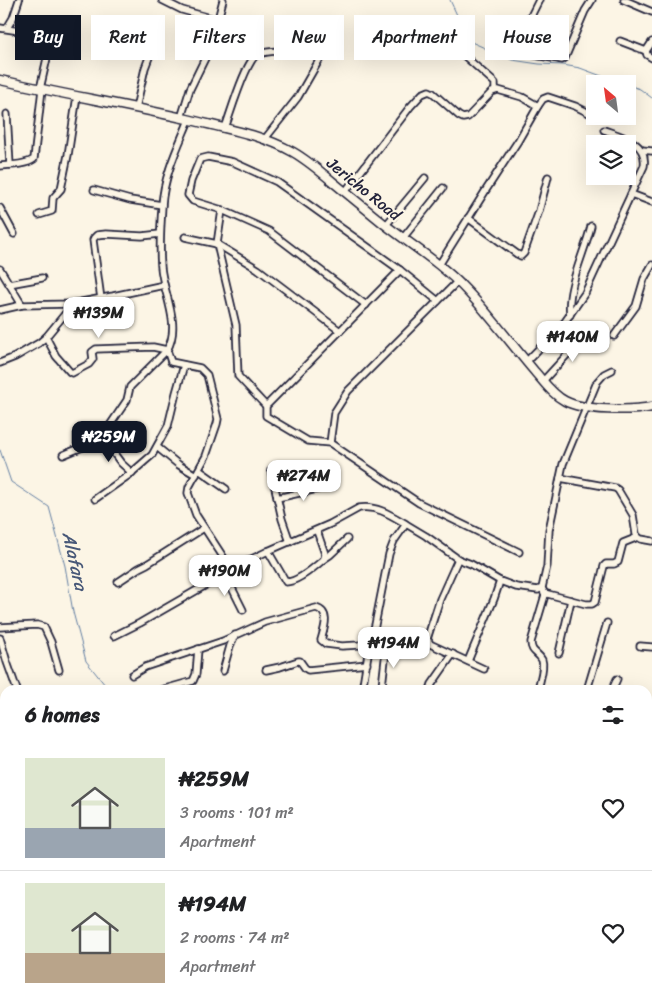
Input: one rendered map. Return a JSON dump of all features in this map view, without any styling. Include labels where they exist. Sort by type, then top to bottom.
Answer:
[{"type":"street","points":[[7,28],[13,18],[19,0]]},
{"type":"street","points":[[162,0],[174,3],[182,10],[200,15]]},
{"type":"street","points":[[219,15],[223,0]]},
{"type":"street","points":[[539,0],[528,22],[520,48],[522,51],[532,54],[562,60],[565,58],[585,11],[592,0]]},
{"type":"street","points":[[624,0],[652,12]]},
{"type":"street","points":[[0,28],[15,29]]},
{"type":"street","points":[[620,42],[646,51],[647,55],[652,58]]},
{"type":"street","points":[[646,51],[652,42]]},
{"type":"street","points":[[225,128],[237,91],[252,58],[258,54],[274,52]]},
{"type":"street","points":[[0,166],[30,162],[34,159],[41,89],[47,60]]},
{"type":"street","points":[[136,108],[148,60]]},
{"type":"street","points":[[64,454],[97,441],[102,437],[127,400],[130,387],[168,350],[171,344],[170,302],[160,265],[162,205],[167,178],[185,119],[190,90],[204,60]]},
{"type":"street","points":[[264,140],[298,97],[318,60]]},
{"type":"street","points":[[469,60],[495,83],[495,90]]},
{"type":"street","name":"Jericho Road","points":[[0,80],[225,128],[264,140],[293,152],[439,265],[458,282],[557,396],[575,405],[587,407],[634,409],[652,407]]},
{"type":"street","points":[[345,192],[422,94],[429,91],[433,93],[459,116],[464,118],[468,117],[495,90],[522,97],[538,106]]},
{"type":"street","points":[[39,215],[52,210],[53,198],[61,189],[77,96]]},
{"type":"street","points":[[439,265],[543,99],[548,97],[586,112]]},
{"type":"street","points":[[7,114],[10,165]]},
{"type":"street","points":[[526,362],[564,323],[585,293],[644,166],[642,150],[636,144],[624,137],[604,130]]},
{"type":"street","points":[[642,150],[652,151]]},
{"type":"street","points":[[366,305],[269,231],[222,210],[193,201],[188,195],[191,180],[200,159],[208,157],[233,162],[277,182],[400,270],[438,301]]},
{"type":"street","points":[[468,218],[517,254],[522,255],[539,211],[548,177]]},
{"type":"street","points":[[386,225],[425,178]]},
{"type":"street","points":[[403,238],[443,188]]},
{"type":"street","points":[[94,190],[130,200],[162,205]]},
{"type":"street","points":[[630,194],[652,202]]},
{"type":"street","points":[[0,208],[14,234]]},
{"type":"street","points":[[222,210],[217,244],[236,325],[238,376],[266,406],[266,416],[308,442],[330,443],[419,503],[519,552]]},
{"type":"street","points":[[570,315],[569,301],[591,226]]},
{"type":"street","points":[[101,298],[94,238],[97,235],[106,234],[142,236],[160,234]]},
{"type":"street","points":[[185,237],[217,244],[258,268],[340,331]]},
{"type":"street","points":[[614,336],[636,306],[644,279],[652,265]]},
{"type":"street","points":[[0,269],[22,305]]},
{"type":"street","points":[[266,406],[400,270]]},
{"type":"street","points":[[9,284],[42,278]]},
{"type":"street","points":[[330,443],[334,412],[348,391],[458,282]]},
{"type":"street","points":[[0,310],[22,305],[72,304],[164,285]]},
{"type":"street","points":[[0,363],[23,353],[39,343],[72,304]]},
{"type":"street","points":[[543,381],[588,332]]},
{"type":"street","points":[[46,337],[56,356],[72,373],[89,364],[93,358],[92,352],[96,349],[154,347],[168,350]]},
{"type":"street","points":[[168,350],[171,362],[200,368],[207,375],[218,424],[206,456],[189,487],[188,493],[196,515],[231,570]]},
{"type":"street","points":[[95,498],[132,473],[152,455],[168,426],[184,365]]},
{"type":"street","points":[[539,685],[543,666],[540,657],[532,650],[531,642],[545,595],[543,590],[547,566],[548,530],[560,478],[597,382],[604,374],[612,370]]},
{"type":"street","points":[[102,437],[121,463],[132,473]]},
{"type":"street","points":[[157,447],[179,465],[226,489]]},
{"type":"street","points":[[271,470],[282,518],[290,542]]},
{"type":"street","points":[[560,478],[618,490],[633,515],[638,537]]},
{"type":"street","points":[[277,498],[326,487]]},
{"type":"street","points":[[114,636],[231,570],[268,551],[317,531],[354,510],[363,508],[386,512],[426,536],[458,559],[516,587],[543,590],[586,604],[594,604],[605,564],[618,562],[622,544],[638,537],[652,541]]},
{"type":"street","points":[[363,685],[389,554],[394,541],[406,524]]},
{"type":"street","points":[[118,582],[204,528]]},
{"type":"street","points":[[317,531],[325,554],[324,559]]},
{"type":"street","points":[[268,551],[288,583],[330,556],[347,539]]},
{"type":"street","points":[[429,642],[428,639],[440,599],[458,559]]},
{"type":"street","points":[[225,574],[243,610]]},
{"type":"street","points":[[468,661],[500,580]]},
{"type":"street","points":[[559,653],[571,600]]},
{"type":"street","points":[[132,675],[145,667],[198,650],[255,628],[265,622],[316,608],[322,610],[325,617],[325,627],[321,638],[323,643],[329,645],[342,646],[377,641],[419,645],[429,642]]},
{"type":"street","points":[[588,685],[607,623]]},
{"type":"street","points":[[0,627],[37,625],[44,627],[51,642],[59,670]]},
{"type":"street","points":[[223,671],[235,635]]},
{"type":"street","points":[[0,638],[15,685]]},
{"type":"street","points":[[382,685],[386,642]]},
{"type":"street","points":[[429,642],[484,669]]},
{"type":"street","points":[[640,646],[652,647]]},
{"type":"street","points":[[178,685],[193,681],[196,674],[198,650]]},
{"type":"street","points":[[432,685],[454,654]]},
{"type":"street","points":[[266,670],[298,661],[308,670],[366,664]]},
{"type":"street","points":[[614,685],[617,679]]},
{"type":"waterway","points":[[450,0],[469,41],[512,60],[563,65],[580,68],[599,75]]},
{"type":"waterway","points":[[636,88],[652,98]]},
{"type":"waterway","name":"Alafara","points":[[0,450],[11,482],[49,507],[65,566],[73,612],[86,661],[105,685]]}]
